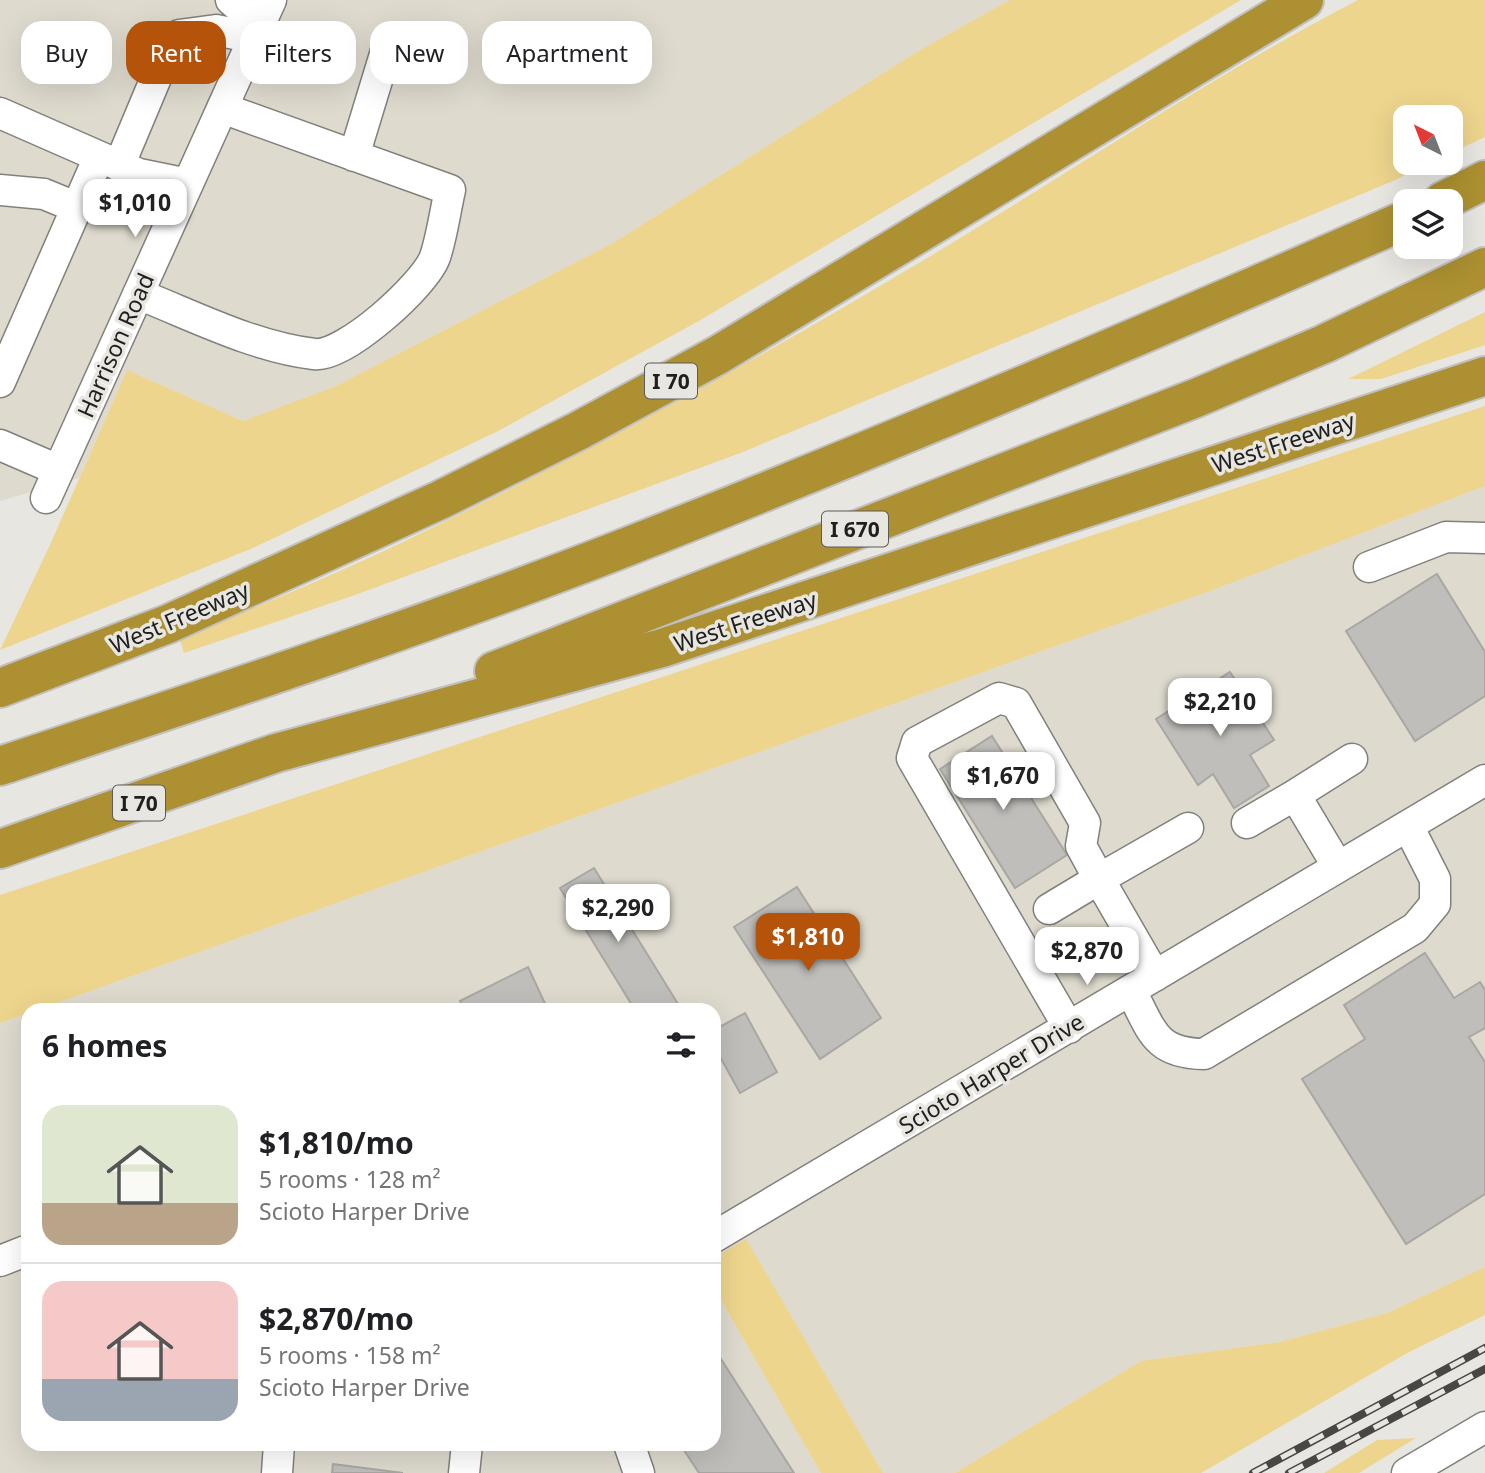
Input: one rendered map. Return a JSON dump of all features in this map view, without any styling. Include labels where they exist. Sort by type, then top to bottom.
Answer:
[{"type":"highway","name":"West Freeway","points":[[0,688],[168,624],[440,500],[579,431],[718,355],[1304,0]]},
{"type":"highway","points":[[1463,191],[1485,180]]},
{"type":"highway","points":[[0,766],[341,652],[628,546],[1121,346],[1393,225]]},
{"type":"highway","name":"I 670","points":[[276,753],[1196,398],[1324,344],[1485,267]]},
{"type":"highway","name":"West Freeway","points":[[0,849],[276,753],[662,648],[1485,376]]},
{"type":"street","points":[[231,0],[262,21]]},
{"type":"street","points":[[0,383],[78,208],[109,161],[179,34],[240,25]]},
{"type":"street","name":"Harrison Road","points":[[46,498],[240,69]]},
{"type":"street","points":[[354,156],[376,84]]},
{"type":"street","points":[[138,293],[250,337],[316,354],[331,353],[354,340],[397,305],[434,260],[450,190],[222,108]]},
{"type":"street","points":[[0,113],[139,174],[188,184]]},
{"type":"street","points":[[0,190],[44,194],[78,208]]},
{"type":"street","points":[[0,445],[58,470]]},
{"type":"street","points":[[1369,567],[1446,537],[1485,538]]},
{"type":"street","points":[[1069,1028],[912,758],[917,742],[999,698],[1016,703],[1085,822],[1081,846],[1099,879],[1143,983],[1158,1043],[1181,1053],[1204,1054],[1415,928],[1435,904],[1435,880],[1408,826]]},
{"type":"street","points":[[1248,823],[1352,759]]},
{"type":"street","name":"Scioto Harper Drive","points":[[721,1233],[1485,780]]},
{"type":"street","points":[[1295,795],[1338,867]]},
{"type":"street","points":[[1049,909],[1188,828]]},
{"type":"street","points":[[0,1261],[21,1253]]},
{"type":"street","points":[[1407,1473],[1485,1427]]},
{"type":"street","points":[[277,1473],[279,1451]]},
{"type":"street","points":[[464,1473],[466,1451]]},
{"type":"street","points":[[631,1451],[639,1473]]},
{"type":"shaded area","points":[[0,0],[1010,0],[920,50],[613,243],[336,386],[243,421],[127,370],[79,478],[0,501]]},
{"type":"shaded area","points":[[1010,0],[1241,0],[697,322],[498,431],[253,548],[0,650],[50,545],[127,370],[243,421],[336,386],[613,243],[920,50]]},
{"type":"shaded area","points":[[1358,0],[1485,0],[1485,137],[1463,147],[1463,105],[1393,105],[1393,175],[1406,175],[1393,181],[743,452],[355,595],[184,653],[180,640],[403,542],[602,442],[732,371],[924,260],[1247,61]]},
{"type":"shaded area","points":[[1485,312],[1485,345],[1381,379],[1348,379]]},
{"type":"shaded area","points":[[1485,406],[1485,486],[1221,587],[57,1003],[21,1003],[21,1016],[0,1023],[0,895]]},
{"type":"shaded area","points":[[1485,486],[1485,1267],[1387,1313],[1280,1342],[1141,1361],[955,1473],[883,1473],[746,1240],[721,1254],[721,1003],[57,1003],[1221,587]]},
{"type":"shaded area","points":[[21,1016],[21,1451],[721,1451],[721,1300],[821,1473],[0,1473],[0,1023]]},
{"type":"shaded area","points":[[746,1239],[883,1473],[821,1473],[721,1300],[721,1254]]},
{"type":"shaded area","points":[[1485,1267],[1485,1315],[1409,1352],[1201,1473],[955,1473],[1141,1361],[1280,1342],[1387,1313]]},
{"type":"shaded area","points":[[1416,1438],[1359,1473],[1324,1473],[1377,1440]]},
{"type":"building","points":[[1437,574],[1485,652],[1485,696],[1415,741],[1346,631]]},
{"type":"building","points":[[1230,672],[1274,740],[1250,755],[1269,786],[1234,808],[1213,774],[1198,785],[1156,719]]},
{"type":"building","points":[[992,736],[1067,855],[1015,888],[940,769]]},
{"type":"building","points":[[594,868],[677,1003],[631,1003],[560,888]]},
{"type":"building","points":[[797,887],[881,1018],[820,1059],[734,927]]},
{"type":"building","points":[[1425,953],[1454,998],[1480,982],[1485,990],[1485,1028],[1469,1037],[1485,1062],[1485,1194],[1406,1244],[1302,1079],[1365,1039],[1344,1005]]},
{"type":"building","points":[[528,967],[545,1003],[461,1003],[460,1001]]},
{"type":"building","points":[[745,1013],[777,1072],[740,1093],[721,1059],[721,1026]]},
{"type":"building","points":[[721,1359],[794,1473],[699,1473],[685,1451],[721,1451]]},
{"type":"building","points":[[333,1464],[403,1473],[332,1473]]},
{"type":"railway","points":[[1253,1473],[1485,1348]]},
{"type":"railway","points":[[1289,1473],[1485,1369]]}]
